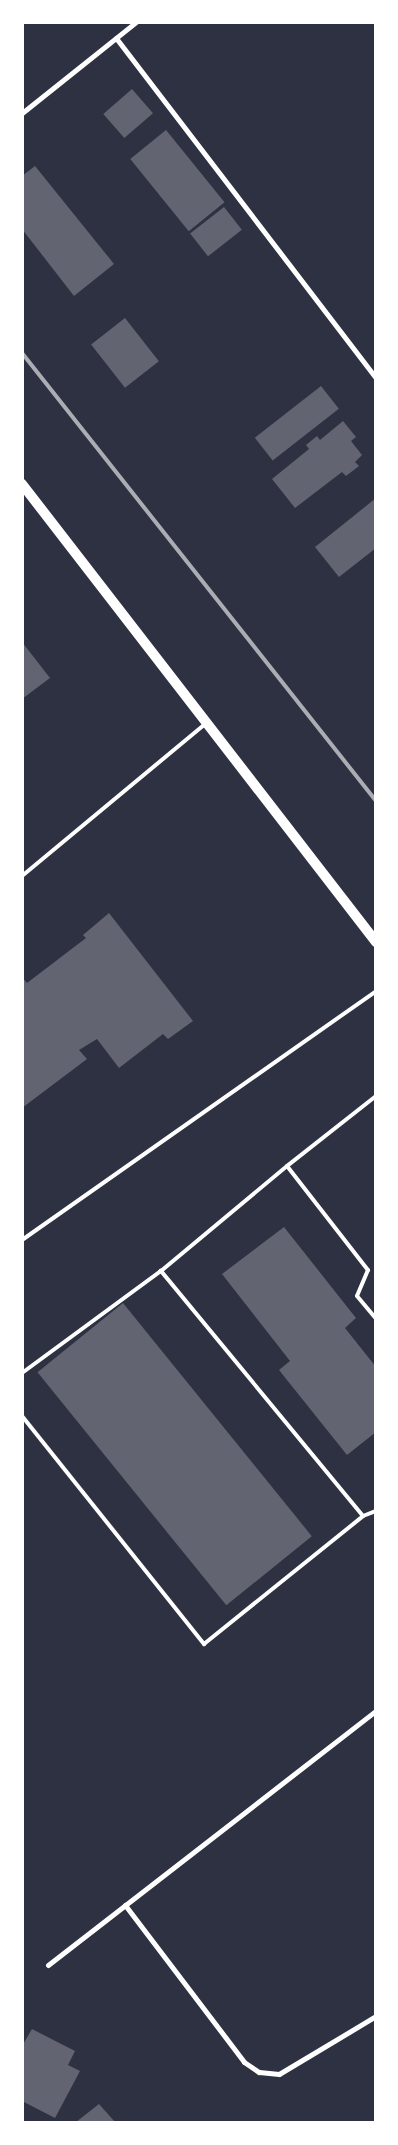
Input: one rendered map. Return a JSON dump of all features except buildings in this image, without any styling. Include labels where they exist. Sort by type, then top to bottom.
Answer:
[{"type":"main road","points":[[22,484],[376,942]]},
{"type":"street","points":[[22,113],[136,22]]},
{"type":"street","points":[[116,38],[376,378]]},
{"type":"street","points":[[48,1965],[376,1711]]},
{"type":"street","points":[[125,1905],[244,2062],[259,2072],[279,2074],[376,2016]]},
{"type":"lane","points":[[22,876],[207,723]]},
{"type":"lane","points":[[22,1240],[376,991]]},
{"type":"lane","points":[[22,1372],[161,1271],[287,1166],[376,1096]]},
{"type":"lane","points":[[287,1166],[368,1270],[357,1296],[376,1319]]},
{"type":"lane","points":[[161,1271],[362,1516]]},
{"type":"lane","points":[[22,1416],[204,1644],[362,1516],[376,1511]]},
{"type":"railway","points":[[22,353],[376,801]]}]
